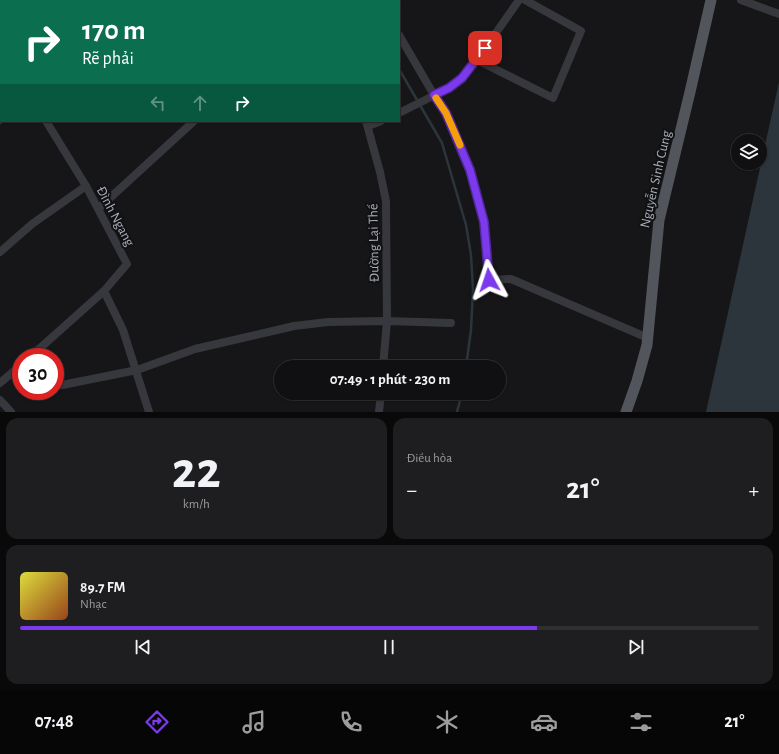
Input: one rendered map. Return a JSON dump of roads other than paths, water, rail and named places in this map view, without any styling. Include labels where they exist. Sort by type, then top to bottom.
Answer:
[{"type":"main road","name":"Nguyễn Sinh Cung","points":[[626,412],[637,381],[648,338],[659,220],[687,107],[711,0]]},
{"type":"street","points":[[400,113],[449,88],[462,78],[477,60],[519,0]]},
{"type":"street","points":[[477,60],[553,98],[581,31],[525,0]]},
{"type":"street","points":[[741,0],[779,14]]},
{"type":"street","points":[[400,37],[430,97],[446,113],[470,170],[484,222],[489,280],[511,278],[648,338]]},
{"type":"street","name":"Đình Ngang","points":[[47,122],[99,208],[127,264],[104,290]]},
{"type":"street","points":[[99,208],[193,122]]},
{"type":"street","name":"Đường Lại Thế","points":[[367,124],[386,201],[387,321],[384,360]]},
{"type":"street","points":[[0,252],[32,224],[86,186]]},
{"type":"street","points":[[40,348],[104,290],[123,330],[137,370],[149,412]]},
{"type":"street","points":[[64,385],[137,370],[195,349],[294,326],[328,322],[387,321],[451,323]]},
{"type":"street","points":[[0,383],[12,373]]},
{"type":"street","points":[[0,400],[11,412]]},
{"type":"street","points":[[379,412],[380,400]]},
{"type":"waterway","points":[[400,71],[442,143],[466,225],[471,255],[473,289],[471,330],[467,360]]},
{"type":"waterway","points":[[457,412],[460,400]]}]
